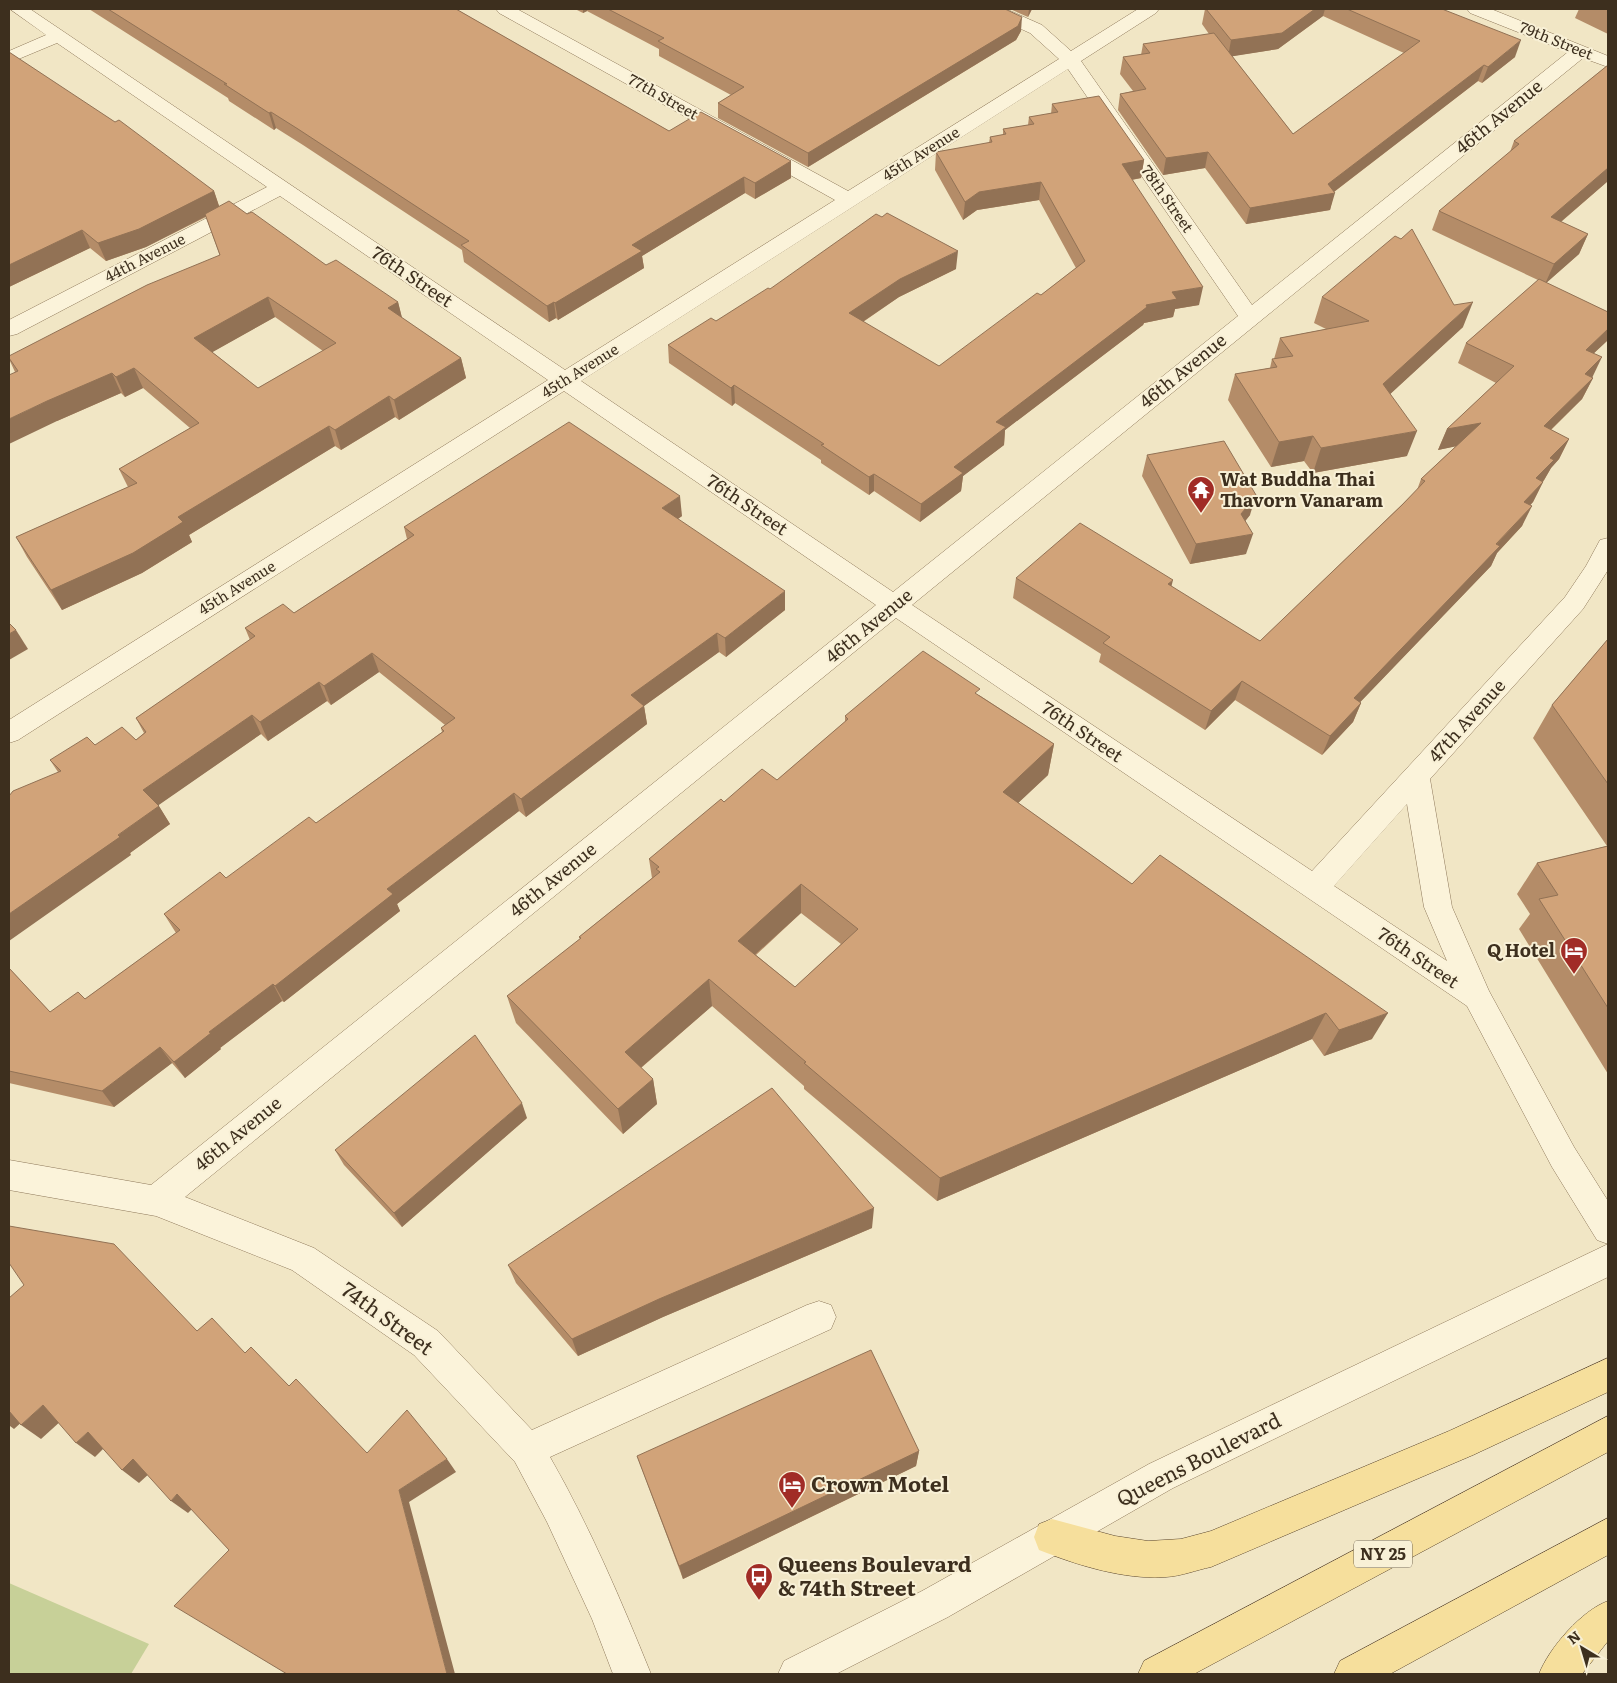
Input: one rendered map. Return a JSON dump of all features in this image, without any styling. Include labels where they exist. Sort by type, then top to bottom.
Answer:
[{"type":"main road","points":[[1052,1537],[1119,1556],[1148,1559],[1180,1557],[1210,1549],[1461,1443],[1608,1376]]},
{"type":"main road","name":"NY 25","points":[[1157,1674],[1608,1433]]},
{"type":"main road","points":[[1353,1674],[1608,1536]]},
{"type":"main road","points":[[1558,1674],[1593,1630],[1608,1619]]},
{"type":"street","name":"76th Street","points":[[19,9],[894,606],[1477,998]]},
{"type":"street","name":"77th Street","points":[[504,9],[849,200]]},
{"type":"street","name":"78th Street","points":[[992,9],[1036,29],[1071,60],[1250,318]]},
{"type":"street","name":"45th Avenue","points":[[9,733],[1150,9]]},
{"type":"street","name":"79th Street","points":[[1476,9],[1608,62]]},
{"type":"street","points":[[9,58],[59,36]]},
{"type":"street","name":"46th Avenue","points":[[156,1201],[1581,51]]},
{"type":"street","name":"44th Avenue","points":[[9,329],[282,188]]},
{"type":"street","name":"47th Avenue","points":[[1314,888],[1574,603],[1596,570],[1608,546]]},
{"type":"street","name":"76th Street","points":[[1416,777],[1438,907],[1477,998],[1563,1157],[1608,1229]]},
{"type":"street","name":"74th Street","points":[[9,1175],[156,1201],[303,1259],[426,1343],[528,1450],[568,1526],[607,1611],[632,1674]]},
{"type":"street","name":"Queens Boulevard","points":[[797,1674],[936,1604],[1161,1476],[1608,1260]]},
{"type":"street","points":[[528,1450],[819,1317]]},
{"type":"green space","points":[[9,1583],[149,1644],[131,1674],[9,1674]]},
{"type":"building","points":[[108,9],[456,9],[669,131],[701,112],[791,161],[755,183],[744,177],[632,245],[642,251],[547,306],[461,245],[469,241],[298,129],[271,112],[269,113],[224,84],[227,84]]},
{"type":"building","points":[[608,9],[1005,9],[1022,17],[1018,26],[808,153],[718,103],[744,87],[658,41],[664,38]]},
{"type":"building","points":[[1206,9],[1315,9],[1282,33],[1231,40]]},
{"type":"building","points":[[1347,9],[1442,9],[1521,40],[1488,67],[1484,65],[1328,184],[1335,193],[1250,208],[1208,152],[1166,158],[1120,94],[1146,89],[1123,57],[1150,53],[1143,44],[1214,33],[1293,134],[1420,41]]},
{"type":"building","points":[[9,52],[115,122],[119,120],[214,191],[139,229],[98,243],[82,230],[9,265]]},
{"type":"building","points":[[1608,65],[1608,168],[1551,217],[1588,234],[1554,264],[1439,211],[1519,144],[1514,141]]},
{"type":"building","points":[[1099,96],[1144,160],[1122,164],[1203,287],[1172,292],[1177,299],[1146,305],[1147,307],[996,422],[1006,427],[954,467],[963,473],[921,504],[874,474],[869,477],[821,445],[824,444],[734,385],[731,388],[668,345],[711,318],[716,321],[768,288],[770,289],[876,214],[882,217],[887,213],[958,251],[900,279],[849,313],[939,366],[1037,293],[1041,295],[1085,261],[1041,182],[979,192],[965,202],[936,152],[992,142],[990,137],[1006,134],[1003,129],[1034,124],[1029,117],[1058,112],[1052,104]]},
{"type":"building","points":[[229,201],[247,214],[252,212],[326,265],[336,260],[398,302],[388,308],[461,358],[394,400],[389,396],[335,430],[329,426],[178,517],[183,522],[133,553],[51,590],[16,537],[137,483],[119,469],[199,423],[134,368],[116,377],[112,373],[9,419],[9,375],[18,371],[9,356],[147,285],[220,255],[205,214]],"holes":[[[268,297],[336,343],[258,388],[194,338]]]},
{"type":"building","points":[[1412,229],[1454,305],[1473,302],[1383,384],[1417,431],[1321,448],[1313,436],[1279,442],[1235,374],[1277,367],[1272,359],[1293,356],[1280,338],[1369,321],[1322,297],[1395,236],[1401,239]]},
{"type":"building","points":[[1539,279],[1608,312],[1608,329],[1586,350],[1602,357],[1585,374],[1593,378],[1544,426],[1569,439],[1550,458],[1554,460],[1536,478],[1543,482],[1524,502],[1532,506],[1496,544],[1500,546],[1354,698],[1361,703],[1330,736],[1242,681],[1211,711],[1103,643],[1110,637],[1016,578],[1080,523],[1173,580],[1168,584],[1260,641],[1402,505],[1425,481],[1421,479],[1481,423],[1447,429],[1514,366],[1466,343]]},
{"type":"building","points":[[569,422],[680,496],[662,508],[785,591],[725,638],[717,633],[631,695],[644,706],[521,799],[514,793],[387,889],[393,894],[275,986],[273,984],[209,1032],[211,1033],[174,1062],[160,1047],[102,1091],[9,1071],[9,968],[50,1012],[78,992],[85,999],[180,930],[164,914],[220,872],[226,878],[309,817],[316,823],[444,731],[441,728],[455,718],[372,653],[324,686],[319,682],[260,722],[252,715],[143,790],[159,806],[118,835],[120,837],[9,914],[9,796],[13,791],[61,771],[50,760],[87,737],[95,745],[122,727],[136,740],[146,732],[136,718],[255,636],[245,628],[283,604],[294,613],[414,535],[404,527]]},
{"type":"building","name":"Wat Buddha Thai Thavorn Vanaram","points":[[1224,441],[1256,495],[1241,514],[1253,534],[1196,544],[1147,455]]},
{"type":"building","points":[[9,623],[16,630],[9,634]]},
{"type":"building","points":[[1608,639],[1608,784],[1552,705]]},
{"type":"building","points":[[923,651],[980,689],[975,693],[1054,744],[1003,792],[1132,884],[1160,855],[1388,1013],[1339,1030],[1326,1013],[940,1178],[804,1063],[806,1062],[709,979],[625,1052],[653,1079],[618,1109],[507,996],[581,938],[579,937],[660,872],[656,869],[659,867],[649,859],[721,799],[724,802],[762,769],[777,780],[848,719],[845,716]],"holes":[[[801,884],[858,929],[795,987],[738,941]]]},
{"type":"building","points":[[1608,846],[1608,1008],[1539,899],[1558,895],[1537,863]]},
{"type":"building","points":[[475,1035],[522,1103],[394,1213],[335,1150]]},
{"type":"building","points":[[772,1088],[874,1208],[659,1299],[572,1339],[508,1265]]},
{"type":"building","points":[[9,1226],[114,1244],[197,1331],[212,1318],[245,1353],[251,1347],[289,1386],[296,1379],[367,1453],[407,1410],[447,1459],[399,1490],[447,1674],[287,1674],[174,1606],[229,1550],[177,1494],[171,1501],[133,1459],[122,1470],[88,1432],[76,1443],[43,1405],[21,1425],[9,1411],[9,1298],[24,1285],[9,1263]]},
{"type":"building","points":[[871,1350],[919,1451],[679,1566],[637,1456]]},
{"type":"place","name":"Wat Buddha Thai Thavorn Vanaram","points":[[1201,514]]},
{"type":"place","name":"Q Hotel","points":[[1574,975]]},
{"type":"place","name":"Crown Motel","points":[[792,1509]]},
{"type":"place","name":"Queens Boulevard & 74th Street","points":[[759,1601]]}]
